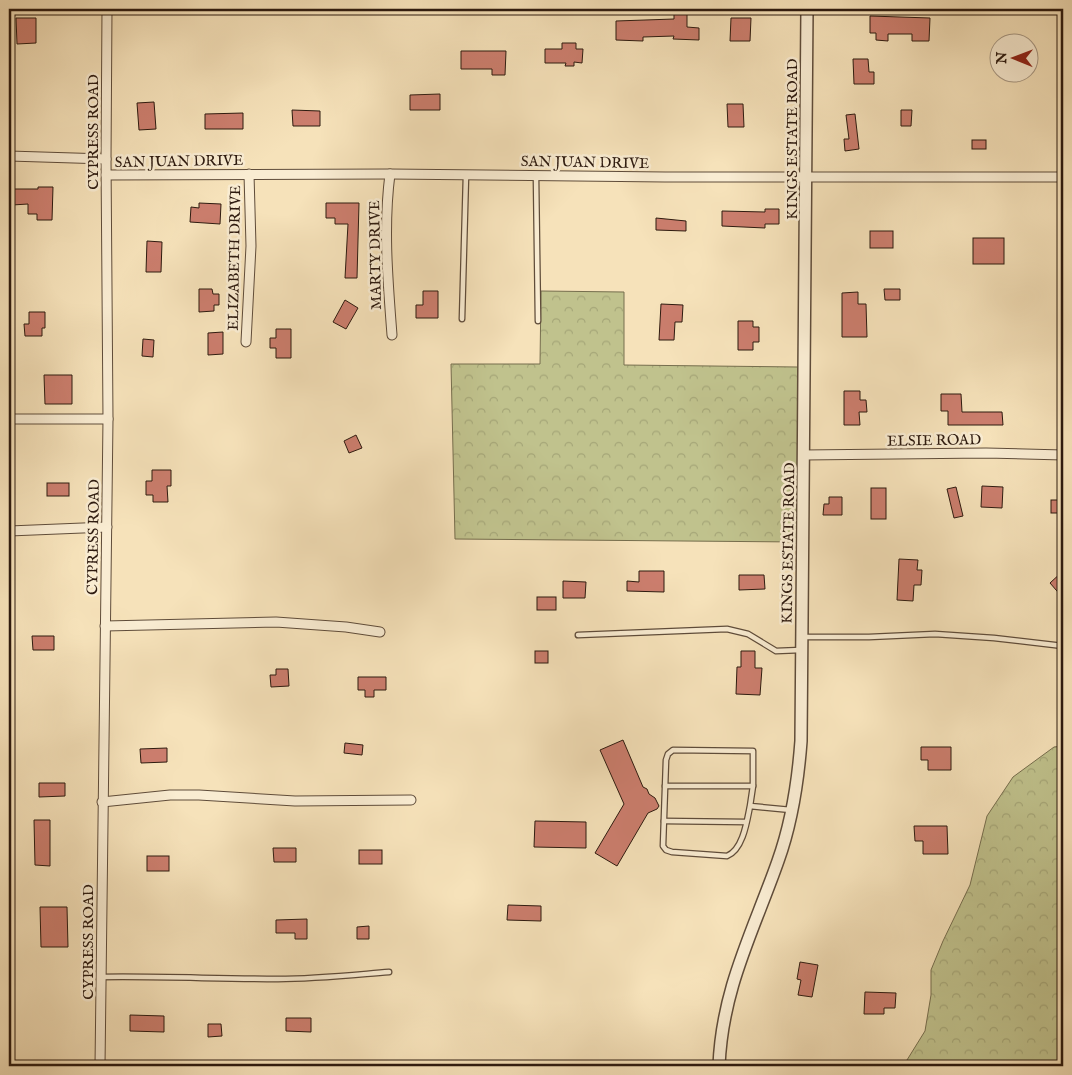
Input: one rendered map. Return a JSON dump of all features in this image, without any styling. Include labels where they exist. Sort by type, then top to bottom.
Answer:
[{"type":"street","name":"CYPRESS ROAD","points":[[100,1066],[108,419],[107,9]]},
{"type":"street","name":"KINGS ESTATE ROAD","points":[[720,1066],[723,1024],[735,972],[779,860],[792,810],[799,771],[802,650],[807,9]]},
{"type":"street","name":"SAN JUAN DRIVE","points":[[9,156],[106,159]]},
{"type":"street","name":"ELIZABETH DRIVE","points":[[246,342],[251,246],[249,174]]},
{"type":"street","name":"SAN JUAN DRIVE","points":[[106,175],[390,174],[665,177],[1063,177]]},
{"type":"street","name":"MARTY DRIVE","points":[[390,174],[386,225],[392,335]]},
{"type":"street","points":[[9,419],[108,419]]},
{"type":"street","name":"ELSIE ROAD","points":[[804,455],[986,453],[1063,455]]},
{"type":"street","points":[[9,531],[107,527]]},
{"type":"street","points":[[105,626],[276,622],[346,627],[380,632]]},
{"type":"street","points":[[102,802],[170,795],[295,801],[411,800]]},
{"type":"lane","points":[[462,319],[466,175]]},
{"type":"lane","points":[[536,176],[538,321]]},
{"type":"lane","points":[[578,635],[727,628],[748,634],[776,650],[802,650]]},
{"type":"lane","points":[[802,637],[869,637],[935,634],[994,638],[1063,646]]},
{"type":"lane","points":[[673,750],[752,751],[754,754],[753,786],[746,822],[736,849],[732,854],[727,856],[672,852],[666,850],[663,846],[666,760],[668,754],[673,750]]},
{"type":"lane","points":[[665,786],[753,786]]},
{"type":"lane","points":[[750,806],[792,810]]},
{"type":"lane","points":[[664,821],[746,822]]},
{"type":"lane","points":[[101,977],[161,976],[278,979],[334,977],[389,972]]},
{"type":"green space","points":[[541,291],[624,292],[624,365],[798,367],[797,542],[455,539],[451,364],[540,364]]},
{"type":"green space","points":[[1063,746],[1063,1054],[1052,1066],[900,1066],[907,1060],[925,1031],[931,995],[931,970],[970,885],[987,816],[1013,777],[1054,747]]},
{"type":"building","points":[[674,10],[687,10],[687,27],[699,28],[699,40],[673,39],[674,36],[643,37],[643,41],[616,40],[616,21],[674,19]]},
{"type":"building","points":[[870,16],[930,18],[929,41],[912,41],[912,34],[888,34],[888,41],[876,40],[876,33],[870,33]]},
{"type":"building","points":[[16,18],[36,18],[36,43],[17,44]]},
{"type":"building","points":[[731,18],[751,18],[750,41],[730,41]]},
{"type":"building","points":[[562,43],[576,43],[576,49],[583,49],[582,63],[574,62],[574,66],[565,66],[566,63],[545,63],[545,49],[562,49]]},
{"type":"building","points":[[461,51],[506,51],[505,75],[492,75],[492,69],[461,69]]},
{"type":"building","points":[[853,59],[868,59],[869,72],[874,72],[874,84],[854,84]]},
{"type":"building","points":[[440,94],[440,110],[410,110],[410,95]]},
{"type":"building","points":[[154,102],[156,129],[139,130],[137,103]]},
{"type":"building","points":[[727,104],[743,104],[744,127],[728,127]]},
{"type":"building","points":[[292,110],[320,111],[320,126],[293,126]]},
{"type":"building","points":[[901,110],[912,110],[911,126],[901,126]]},
{"type":"building","points":[[243,113],[243,129],[205,129],[205,114]]},
{"type":"building","points":[[855,114],[859,149],[845,151],[844,139],[849,139],[846,115]]},
{"type":"building","points":[[972,140],[986,140],[986,149],[972,149]]},
{"type":"building","points":[[38,187],[53,187],[52,220],[37,220],[37,214],[28,214],[28,204],[12,205],[12,189],[38,189]]},
{"type":"building","points":[[199,203],[221,204],[220,224],[190,222],[191,207],[199,208]]},
{"type":"building","points":[[326,203],[359,203],[357,278],[345,278],[348,224],[335,224],[335,218],[326,218]]},
{"type":"building","points":[[765,209],[779,209],[779,224],[765,224],[765,228],[722,226],[722,211],[765,212]]},
{"type":"building","points":[[656,218],[686,221],[686,231],[656,230]]},
{"type":"building","points":[[870,231],[893,231],[893,248],[870,248]]},
{"type":"building","points":[[973,238],[1004,238],[1004,264],[973,264]]},
{"type":"building","points":[[147,241],[162,242],[161,272],[146,272]]},
{"type":"building","points":[[199,289],[212,289],[213,294],[219,294],[219,305],[214,305],[214,311],[199,312]]},
{"type":"building","points":[[884,289],[900,289],[900,300],[885,300]]},
{"type":"building","points":[[423,291],[438,291],[438,318],[416,318],[416,305],[423,305]]},
{"type":"building","points":[[858,292],[858,304],[866,304],[867,337],[842,337],[842,293]]},
{"type":"building","points":[[345,300],[358,308],[346,329],[333,322]]},
{"type":"building","points":[[661,304],[683,305],[682,322],[675,322],[674,340],[659,340]]},
{"type":"building","points":[[29,312],[45,312],[45,328],[42,328],[42,336],[25,336],[24,324],[29,324]]},
{"type":"building","points":[[738,321],[753,321],[753,327],[759,327],[759,342],[753,342],[753,350],[738,350]]},
{"type":"building","points":[[276,329],[291,329],[291,358],[276,358],[276,348],[270,348],[270,338],[276,338]]},
{"type":"building","points":[[223,332],[223,354],[208,355],[208,333]]},
{"type":"building","points":[[143,339],[154,340],[153,357],[142,356]]},
{"type":"building","points":[[44,375],[72,375],[72,404],[45,404]]},
{"type":"building","points":[[844,391],[860,391],[860,400],[866,400],[867,412],[859,412],[860,425],[844,425]]},
{"type":"building","points":[[941,394],[961,394],[962,412],[1002,412],[1003,425],[948,425],[948,411],[941,411]]},
{"type":"building","points":[[356,435],[362,448],[349,453],[344,441]]},
{"type":"building","points":[[152,470],[171,470],[171,486],[167,486],[168,502],[153,502],[153,495],[146,495],[146,481],[152,481]]},
{"type":"building","points":[[47,483],[69,483],[69,496],[47,496]]},
{"type":"building","points":[[982,486],[1003,487],[1002,508],[981,507]]},
{"type":"building","points":[[956,487],[963,516],[954,518],[947,489]]},
{"type":"building","points":[[871,488],[886,488],[886,519],[871,519]]},
{"type":"building","points":[[829,497],[842,497],[842,515],[823,515],[824,504],[829,504]]},
{"type":"building","points":[[1051,500],[1063,500],[1063,513],[1051,513]]},
{"type":"building","points":[[899,559],[918,560],[917,570],[922,570],[921,585],[914,585],[913,601],[897,600]]},
{"type":"building","points":[[639,571],[664,571],[664,592],[627,591],[627,581],[639,582]]},
{"type":"building","points":[[1063,571],[1063,598],[1050,583]]},
{"type":"building","points":[[739,575],[764,575],[765,589],[739,590]]},
{"type":"building","points":[[563,581],[586,582],[585,598],[563,598]]},
{"type":"building","points":[[537,597],[556,597],[556,610],[537,610]]},
{"type":"building","points":[[32,636],[54,636],[54,650],[33,650]]},
{"type":"building","points":[[535,651],[548,651],[548,663],[535,663]]},
{"type":"building","points":[[741,651],[755,651],[755,668],[762,668],[760,695],[736,694],[737,667],[741,667]]},
{"type":"building","points":[[276,669],[288,669],[289,686],[271,687],[270,675],[276,675]]},
{"type":"building","points":[[358,677],[386,677],[386,690],[374,690],[374,697],[365,697],[365,690],[358,690]]},
{"type":"building","points":[[623,740],[643,787],[655,798],[659,806],[648,813],[617,866],[595,853],[624,804],[600,750]]},
{"type":"building","points":[[345,743],[363,745],[362,755],[344,753]]},
{"type":"building","points":[[921,747],[951,747],[951,770],[928,770],[928,760],[921,760]]},
{"type":"building","points":[[167,748],[167,762],[141,763],[140,749]]},
{"type":"building","points":[[39,783],[65,783],[65,796],[39,797]]},
{"type":"building","points":[[34,820],[50,820],[50,866],[35,865]]},
{"type":"building","points":[[535,821],[586,822],[586,848],[534,847]]},
{"type":"building","points":[[914,826],[947,826],[948,854],[923,854],[923,841],[915,841]]},
{"type":"building","points":[[273,848],[296,848],[296,862],[274,862]]},
{"type":"building","points":[[359,850],[382,850],[382,864],[359,864]]},
{"type":"building","points":[[147,856],[169,856],[169,871],[147,871]]},
{"type":"building","points":[[508,905],[541,906],[541,921],[507,920]]},
{"type":"building","points":[[40,907],[67,907],[68,947],[41,947]]},
{"type":"building","points":[[307,919],[307,939],[295,939],[295,933],[276,933],[276,920]]},
{"type":"building","points":[[369,926],[369,939],[357,939],[357,927]]},
{"type":"building","points":[[800,962],[818,965],[812,997],[798,995],[801,980],[797,979]]},
{"type":"building","points":[[865,992],[896,993],[895,1008],[884,1008],[884,1014],[864,1014]]},
{"type":"building","points":[[130,1015],[164,1016],[164,1032],[130,1031]]},
{"type":"building","points":[[286,1018],[311,1018],[311,1032],[286,1031]]},
{"type":"building","points":[[208,1024],[221,1024],[222,1036],[208,1037]]}]
